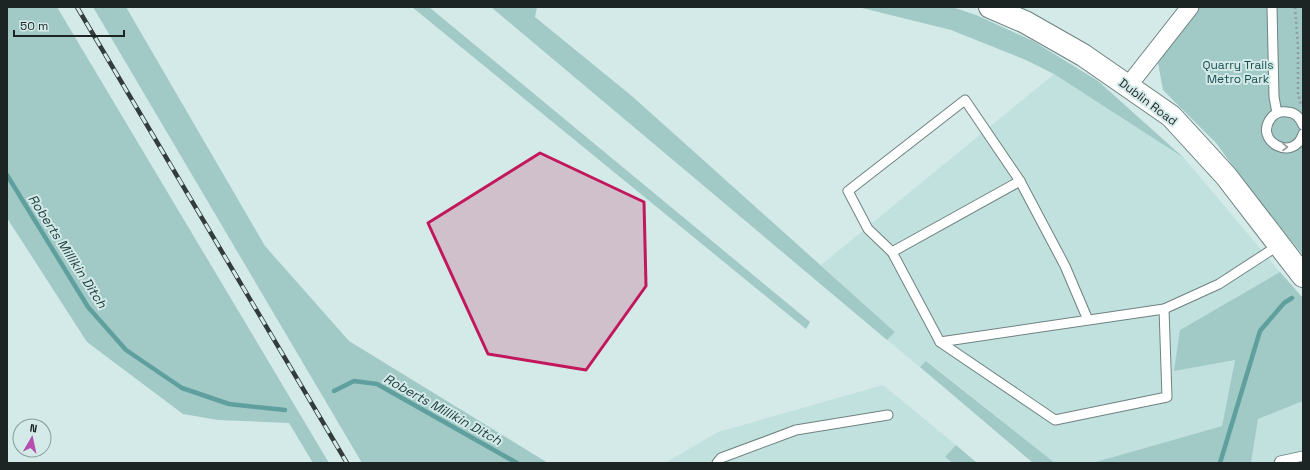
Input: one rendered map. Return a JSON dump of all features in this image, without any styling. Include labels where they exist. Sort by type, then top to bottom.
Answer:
[{"type":"main road","name":"Dublin Road","points":[[990,7],[1025,22],[1083,55],[1171,116],[1226,176],[1303,276]]},
{"type":"street","points":[[1128,86],[1190,7]]},
{"type":"lane","points":[[1272,7],[1274,97],[1277,113]]},
{"type":"lane","points":[[1088,320],[1065,266],[1020,181],[965,100],[848,191],[868,229],[892,252],[940,342],[1055,420],[1167,397],[1164,309]]},
{"type":"lane","points":[[1303,125],[1296,114],[1283,111],[1272,117],[1266,128],[1270,140],[1274,145],[1280,148],[1292,147],[1298,143],[1303,134]]},
{"type":"lane","points":[[892,252],[1020,181]]},
{"type":"lane","points":[[940,342],[1164,309],[1219,284],[1279,245]]},
{"type":"lane","points":[[717,463],[721,458],[796,430],[888,415]]},
{"type":"lane","points":[[1279,463],[1280,461],[1303,456]]},
{"type":"path","points":[[1295,7],[1298,47],[1298,94],[1303,107]]},
{"type":"highlighted area","points":[[540,153],[644,202],[646,286],[586,370],[488,354],[428,223]]},
{"type":"shaded area","points":[[1054,74],[1184,158],[1280,272],[1180,330],[1235,360],[1222,426],[1092,463],[1055,463],[927,361],[920,367],[887,340],[894,331],[821,265]]},
{"type":"shaded area","points":[[883,385],[956,445],[946,457],[953,463],[665,463],[718,432]]},
{"type":"shaded area","points":[[1303,401],[1303,463],[1251,463],[1258,419]]},
{"type":"green space","points":[[7,7],[57,7],[329,463],[313,463],[289,423],[218,420],[183,414],[87,342],[7,218]]},
{"type":"green space","points":[[93,7],[126,7],[265,246],[349,341],[548,463],[362,463]]},
{"type":"green space","points":[[412,7],[429,7],[810,322],[806,329]]},
{"type":"green space","points":[[491,7],[537,7],[535,17],[633,97],[895,332],[887,340]]},
{"type":"green space","points":[[858,7],[952,7],[976,15],[1033,41],[1098,81],[1184,158],[1054,74],[1026,60],[951,30]]},
{"type":"green space","name":"Quarry Trails Metro Park","points":[[1197,7],[1303,7],[1303,255],[1260,204],[1217,144],[1163,90],[1158,63]]},
{"type":"green space","points":[[1280,272],[1303,298],[1303,401],[1258,419],[1251,463],[1092,463],[1222,426],[1235,360],[1174,371],[1180,330]]},
{"type":"green space","points":[[926,361],[1055,463],[1033,463],[920,367]]},
{"type":"green space","points":[[956,445],[977,463],[953,463],[945,457]]},
{"type":"waterway","name":"Roberts Millikin Ditch","points":[[7,175],[88,307],[126,350],[182,388],[229,404],[285,410]]},
{"type":"waterway","name":"Roberts Millikin Ditch","points":[[1220,463],[1260,331],[1284,303],[1292,298]]},
{"type":"waterway","name":"Roberts Millikin Ditch","points":[[334,391],[354,381],[377,384],[517,463]]},
{"type":"railway","points":[[77,7],[347,463]]}]
